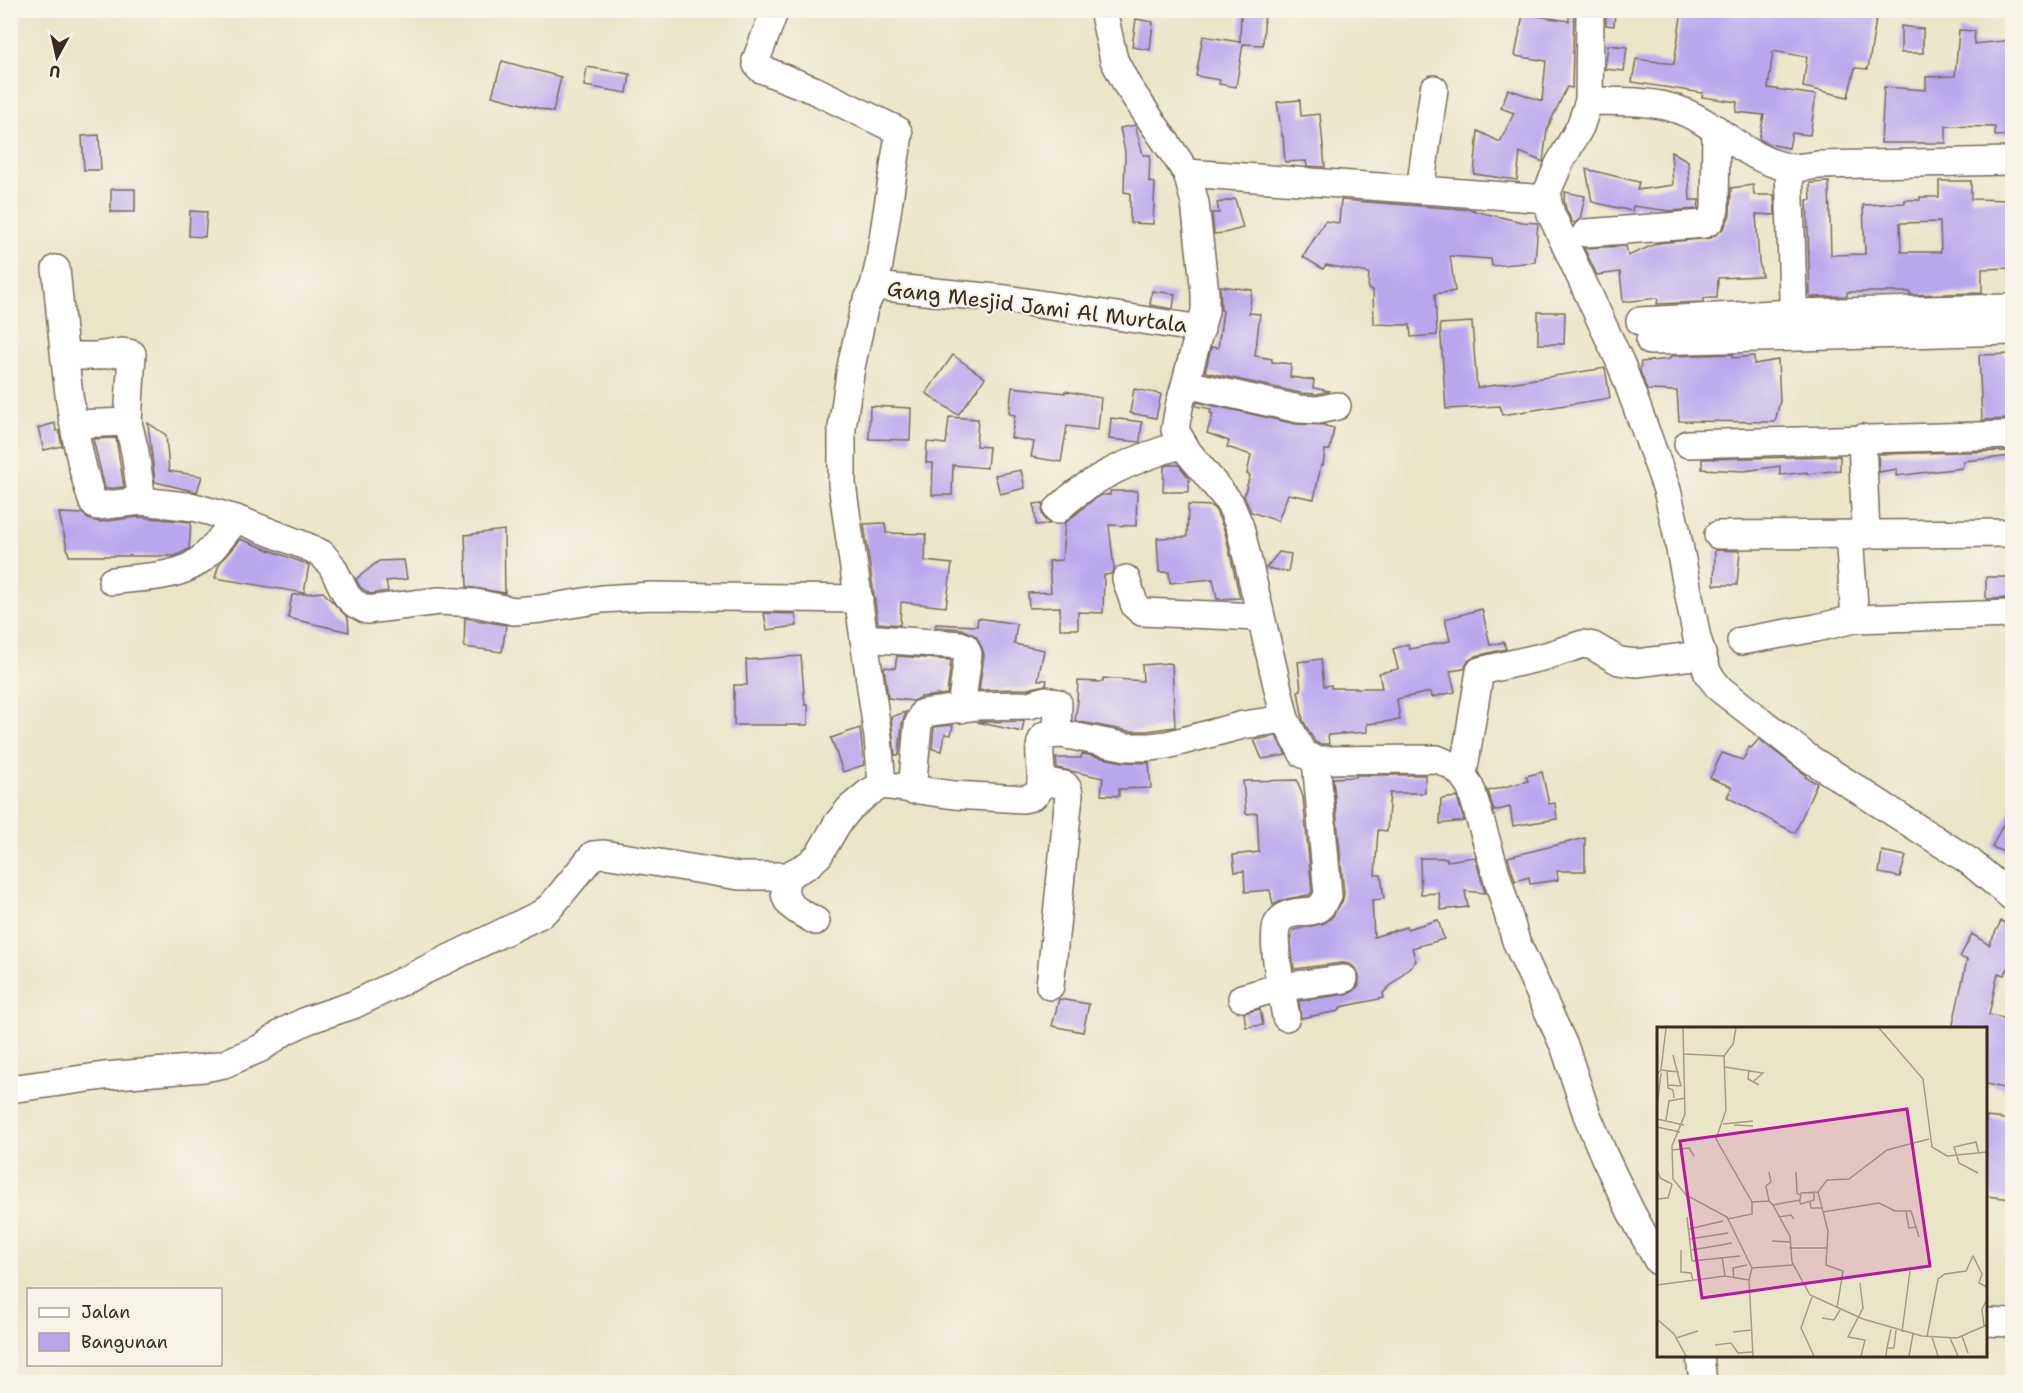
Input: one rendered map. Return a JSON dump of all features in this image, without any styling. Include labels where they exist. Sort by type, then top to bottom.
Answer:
[{"type":"street","points":[[776,10],[756,65],[891,127],[899,134],[879,265],[874,286],[864,308],[853,357],[842,428],[842,484],[882,784]]},
{"type":"street","points":[[1103,10],[1114,60],[1127,85],[1187,173],[1195,203],[1206,293],[1201,329],[1176,430],[1183,444],[1230,504],[1240,527],[1259,617],[1285,719],[1303,754],[1316,760],[1437,759],[1452,765],[1463,774],[1472,792],[1516,941],[1565,1048],[1587,1115],[1605,1158],[1631,1212],[1657,1258]]},
{"type":"street","points":[[1590,10],[1589,101],[1580,127],[1552,177],[1547,199],[1551,214],[1621,364],[1660,470],[1676,529],[1701,655],[1708,674],[1715,684],[1743,708],[1807,757],[1969,861],[2013,897]]},
{"type":"street","points":[[1420,190],[1434,89]]},
{"type":"street","points":[[1589,101],[1674,108],[1701,119],[1757,156],[1789,167],[2013,161]]},
{"type":"street","points":[[1586,233],[1704,224],[1710,221],[1715,209],[1716,129]]},
{"type":"street","points":[[1789,167],[1794,325]]},
{"type":"street","points":[[1187,173],[1547,199]]},
{"type":"street","points":[[57,269],[68,386],[84,475],[93,503],[102,507],[142,501],[194,507],[236,519],[322,554],[332,566],[347,596],[367,610],[439,601],[475,603],[514,611],[542,609],[602,599],[651,596],[859,599]]},
{"type":"street","name":"Gang Mesjid Jami Al Murtala","points":[[874,286],[1006,299],[1201,329]]},
{"type":"street","points":[[1645,331],[1794,325],[2013,308]]},
{"type":"street","points":[[1794,325],[2013,331]]},
{"type":"street","points":[[66,356],[131,353],[133,357],[128,422],[142,501]]},
{"type":"street","points":[[1186,384],[1299,409],[1318,410],[1337,406]]},
{"type":"street","points":[[75,424],[128,422]]},
{"type":"street","points":[[1688,444],[2013,435]]},
{"type":"street","points":[[1855,619],[1862,438]]},
{"type":"street","points":[[1058,510],[1072,495],[1095,480],[1146,456],[1183,444]]},
{"type":"street","points":[[112,581],[189,567],[201,559],[236,519]]},
{"type":"street","points":[[1718,536],[2013,533]]},
{"type":"street","points":[[1126,579],[1135,606],[1142,612],[1259,617]]},
{"type":"street","points":[[1741,641],[1855,619],[2013,614]]},
{"type":"street","points":[[864,638],[965,647],[968,654],[961,709]]},
{"type":"street","points":[[1463,774],[1479,673],[1482,670],[1546,656],[1582,644],[1593,646],[1619,661],[1637,663],[1701,655]]},
{"type":"street","points":[[912,790],[918,725],[923,713],[977,706],[1029,705],[1046,700],[1058,703],[1057,734]]},
{"type":"street","points":[[10,1089],[104,1076],[204,1068],[224,1064],[261,1048],[285,1031],[308,1020],[354,1005],[541,914],[551,906],[593,855],[604,854],[739,876],[786,876],[808,866],[819,855],[850,807],[882,784],[954,795],[1023,799],[1036,795],[1041,781],[1041,741],[1045,735],[1057,734],[1127,747],[1150,747],[1285,719]]},
{"type":"street","points":[[1286,1017],[1276,948],[1276,926],[1281,919],[1290,914],[1314,912],[1323,906],[1328,895],[1316,760]]},
{"type":"street","points":[[1041,781],[1065,785],[1068,789],[1050,986]]},
{"type":"street","points":[[786,876],[783,892],[789,904],[816,921]]},
{"type":"street","points":[[1242,998],[1281,987],[1344,979]]},
{"type":"street","points":[[1987,1322],[2013,1323]]},
{"type":"street","points":[[1700,1357],[1703,1383]]},
{"type":"building","points":[[1241,10],[1265,10],[1263,45],[1243,44],[1236,87],[1219,84],[1220,80],[1196,76],[1203,36],[1240,42]]},
{"type":"building","points":[[1569,10],[1574,10],[1572,88],[1567,87],[1547,129],[1543,162],[1520,152],[1517,180],[1474,174],[1478,131],[1500,142],[1514,113],[1501,108],[1508,89],[1542,101],[1546,61],[1515,56],[1523,14],[1569,21]]},
{"type":"building","points":[[1606,10],[1615,10],[1614,26],[1606,25]]},
{"type":"building","points":[[1682,10],[1865,10],[1877,13],[1868,69],[1855,68],[1848,97],[1803,87],[1807,57],[1773,51],[1768,88],[1816,95],[1810,135],[1792,133],[1789,148],[1769,144],[1759,139],[1764,115],[1736,112],[1737,102],[1702,97],[1703,93],[1632,82],[1636,59],[1674,64]]},
{"type":"building","points":[[1136,19],[1153,22],[1150,50],[1132,47]]},
{"type":"building","points":[[1901,26],[1923,29],[1923,53],[1901,53]]},
{"type":"building","points":[[1959,30],[1975,31],[1974,44],[2013,40],[2013,135],[1995,136],[1995,127],[1946,126],[1946,143],[1881,143],[1884,87],[1926,90],[1926,77],[1955,76]]},
{"type":"building","points":[[1608,45],[1627,47],[1624,71],[1605,69]]},
{"type":"building","points":[[502,61],[561,77],[553,112],[492,96]]},
{"type":"building","points":[[587,67],[630,74],[627,93],[584,86]]},
{"type":"building","points":[[1300,100],[1301,116],[1320,114],[1325,167],[1307,166],[1306,161],[1285,162],[1277,102]]},
{"type":"building","points":[[1135,125],[1143,155],[1150,155],[1149,182],[1155,183],[1153,224],[1130,223],[1130,193],[1124,192],[1125,152],[1120,128]]},
{"type":"building","points":[[99,135],[101,170],[84,170],[82,136]]},
{"type":"building","points":[[1671,151],[1688,161],[1690,200],[1699,200],[1698,209],[1670,211],[1633,206],[1632,211],[1592,202],[1586,169],[1639,182],[1637,190],[1673,185]]},
{"type":"building","points":[[1939,181],[1971,181],[1971,199],[2013,200],[2013,268],[1982,269],[1982,293],[1910,295],[1910,292],[1847,292],[1847,296],[1810,297],[1807,200],[1811,200],[1810,183],[1829,182],[1831,255],[1865,254],[1863,205],[1905,203],[1905,200],[1920,200],[1920,197],[1939,197]],"holes":[[[1940,222],[1941,252],[1901,252],[1900,223]]]},
{"type":"building","points":[[1753,185],[1754,195],[1774,195],[1775,215],[1756,214],[1762,276],[1718,278],[1717,298],[1704,298],[1704,302],[1657,304],[1658,298],[1623,302],[1620,272],[1597,275],[1584,248],[1626,246],[1628,256],[1658,243],[1711,238],[1724,228],[1730,215],[1731,188]]},
{"type":"building","points":[[111,189],[135,189],[135,212],[111,212]]},
{"type":"building","points":[[1565,192],[1585,196],[1580,219],[1575,223],[1572,222],[1566,209]]},
{"type":"building","points":[[1235,199],[1243,228],[1214,234],[1212,213],[1219,213],[1217,203]]},
{"type":"building","points":[[1341,200],[1474,210],[1522,222],[1538,223],[1535,262],[1492,266],[1491,259],[1450,256],[1455,291],[1435,294],[1437,335],[1411,337],[1410,325],[1374,324],[1373,290],[1368,289],[1369,273],[1326,265],[1323,269],[1303,257],[1325,221],[1339,223]]},
{"type":"building","points":[[190,211],[207,212],[205,237],[189,236]]},
{"type":"building","points":[[1220,286],[1252,290],[1249,313],[1260,314],[1255,356],[1272,359],[1272,362],[1291,364],[1290,377],[1314,380],[1313,388],[1330,391],[1317,394],[1301,393],[1205,372],[1211,347],[1218,348],[1223,311],[1221,310]]},
{"type":"building","points":[[1152,291],[1175,294],[1173,309],[1150,305]]},
{"type":"building","points":[[1538,312],[1565,312],[1564,344],[1538,344]]},
{"type":"building","points":[[1472,322],[1477,388],[1605,368],[1610,398],[1502,415],[1500,406],[1446,409],[1440,324]]},
{"type":"building","points":[[1733,354],[1733,358],[1754,356],[1754,364],[1778,360],[1780,401],[1775,422],[1679,421],[1677,391],[1647,390],[1640,371],[1641,362],[1669,359],[1671,356]]},
{"type":"building","points":[[2013,354],[2013,419],[1982,420],[1979,355]]},
{"type":"building","points":[[953,355],[985,378],[958,415],[926,393]]},
{"type":"building","points":[[1012,387],[1065,393],[1065,391],[1101,398],[1098,430],[1067,426],[1061,462],[1031,457],[1034,442],[1011,438],[1015,415],[1009,414]]},
{"type":"building","points":[[1134,389],[1161,394],[1156,418],[1130,413]]},
{"type":"building","points":[[1197,402],[1296,424],[1325,425],[1334,428],[1330,450],[1325,450],[1314,499],[1288,494],[1278,521],[1251,512],[1244,496],[1250,475],[1247,474],[1251,455],[1227,447],[1229,441],[1207,433],[1213,414],[1210,413],[1211,409],[1196,406]]},
{"type":"building","points":[[870,406],[911,408],[910,440],[869,439]]},
{"type":"building","points":[[949,417],[978,419],[976,446],[989,447],[987,468],[953,465],[952,495],[932,495],[933,463],[926,463],[927,442],[946,444]]},
{"type":"building","points":[[1111,418],[1142,422],[1140,442],[1109,439]]},
{"type":"building","points":[[55,423],[62,446],[44,450],[38,428]]},
{"type":"building","points":[[148,423],[166,435],[169,471],[202,476],[197,492],[155,482]]},
{"type":"building","points":[[116,438],[124,487],[105,489],[93,439]]},
{"type":"building","points":[[2012,451],[2012,456],[1964,461],[1962,468],[1896,476],[1897,469],[1879,472],[1878,454]]},
{"type":"building","points":[[1840,456],[1840,470],[1807,474],[1807,472],[1780,475],[1780,466],[1744,471],[1702,469],[1702,459]]},
{"type":"building","points":[[1179,465],[1189,478],[1189,492],[1163,492],[1164,467]]},
{"type":"building","points":[[1021,470],[1025,488],[1000,494],[995,475]]},
{"type":"building","points":[[1110,491],[1137,491],[1136,526],[1109,525],[1114,569],[1111,574],[1104,575],[1103,613],[1078,612],[1078,629],[1060,629],[1060,607],[1029,608],[1028,593],[1051,592],[1049,561],[1062,560],[1065,523],[1093,500],[1102,495],[1110,495]]},
{"type":"building","points":[[1043,503],[1042,514],[1050,524],[1036,525],[1034,504]]},
{"type":"building","points":[[1188,505],[1212,506],[1216,511],[1225,532],[1240,598],[1217,599],[1213,579],[1170,583],[1169,572],[1159,572],[1157,538],[1187,537]]},
{"type":"building","points":[[59,513],[83,514],[88,519],[99,522],[139,517],[191,522],[189,549],[175,556],[69,556]]},
{"type":"building","points":[[885,523],[886,533],[926,534],[925,561],[952,564],[946,607],[901,602],[900,625],[878,623],[864,524]]},
{"type":"building","points":[[504,530],[505,593],[467,587],[465,535]]},
{"type":"building","points":[[240,539],[309,565],[304,593],[215,578],[219,564]]},
{"type":"building","points":[[1715,550],[1740,551],[1737,585],[1714,585]]},
{"type":"building","points":[[1279,552],[1291,554],[1288,572],[1266,568]]},
{"type":"building","points":[[404,560],[407,579],[386,581],[388,591],[370,594],[360,587],[356,579],[379,561]]},
{"type":"building","points":[[1986,577],[2013,577],[2013,598],[1986,599]]},
{"type":"building","points":[[323,592],[348,618],[349,632],[288,618],[292,595]]},
{"type":"building","points":[[1482,609],[1490,645],[1504,642],[1506,649],[1476,656],[1468,661],[1464,669],[1450,671],[1455,692],[1432,697],[1431,692],[1397,699],[1400,720],[1367,724],[1367,732],[1328,735],[1329,744],[1315,742],[1303,720],[1298,691],[1301,690],[1298,662],[1321,659],[1324,686],[1382,688],[1379,673],[1398,669],[1393,649],[1408,644],[1409,649],[1450,641],[1445,619]]},
{"type":"building","points":[[764,613],[795,614],[797,626],[767,630]]},
{"type":"building","points":[[465,618],[506,625],[502,652],[464,647]]},
{"type":"building","points":[[978,618],[1017,624],[1014,644],[1044,650],[1038,680],[1047,680],[1046,685],[1027,689],[979,690],[984,655],[976,636],[961,629],[935,627],[936,624],[977,626]]},
{"type":"building","points":[[801,656],[805,705],[808,705],[808,725],[734,725],[734,685],[747,685],[746,660]]},
{"type":"building","points":[[897,656],[951,660],[947,694],[921,697],[913,701],[888,698],[884,667],[895,668]]},
{"type":"building","points":[[1172,664],[1175,727],[1129,731],[1075,721],[1078,681],[1103,682],[1103,678],[1143,681],[1142,665]]},
{"type":"building","points":[[906,712],[902,724],[899,755],[895,755],[891,717]]},
{"type":"building","points":[[1024,721],[1022,732],[977,722],[978,722]]},
{"type":"building","points":[[953,725],[951,735],[945,734],[942,751],[932,749],[934,727]]},
{"type":"building","points":[[860,728],[864,765],[843,772],[831,738]]},
{"type":"building","points":[[1276,736],[1286,755],[1262,759],[1254,740]]},
{"type":"building","points":[[1759,739],[1806,775],[1805,777],[1817,783],[1795,833],[1727,797],[1732,787],[1710,778],[1722,753],[1743,760],[1749,747],[1751,748]]},
{"type":"building","points":[[1082,754],[1124,762],[1149,763],[1151,788],[1119,789],[1119,796],[1101,795],[1103,778],[1057,768],[1056,758],[1081,758]]},
{"type":"building","points":[[1542,772],[1549,804],[1555,803],[1557,819],[1513,826],[1510,807],[1494,811],[1488,791],[1528,781],[1526,776]]},
{"type":"building","points":[[1356,775],[1425,775],[1425,793],[1390,793],[1387,831],[1378,830],[1375,875],[1381,875],[1384,899],[1372,900],[1374,937],[1438,920],[1444,939],[1412,948],[1416,961],[1383,993],[1384,998],[1341,1007],[1339,1011],[1301,1018],[1299,1001],[1347,994],[1359,985],[1357,970],[1350,964],[1294,969],[1291,943],[1293,930],[1325,923],[1342,902],[1344,894],[1333,778],[1356,777]]},
{"type":"building","points":[[1297,780],[1303,797],[1312,892],[1309,895],[1286,899],[1273,905],[1270,890],[1245,892],[1244,871],[1235,872],[1233,855],[1259,852],[1257,813],[1246,814],[1243,781]]},
{"type":"building","points":[[1457,797],[1464,821],[1440,824],[1441,799]]},
{"type":"building","points":[[2013,804],[2013,856],[1992,847]]},
{"type":"building","points":[[1585,838],[1585,871],[1557,871],[1558,880],[1530,884],[1529,877],[1515,881],[1508,857]]},
{"type":"building","points":[[1882,851],[1906,856],[1900,877],[1879,873]]},
{"type":"building","points":[[1475,857],[1485,893],[1465,891],[1468,907],[1441,910],[1439,893],[1421,894],[1420,858],[1447,858],[1447,861]]},
{"type":"building","points":[[2001,921],[2013,927],[2013,961],[2004,975],[1998,973],[1989,1015],[2013,1020],[2013,1067],[2008,1089],[1987,1084],[1987,1027],[1952,1027],[1967,960],[1960,957],[1972,934],[1989,945]]},
{"type":"building","points":[[1059,999],[1089,1004],[1083,1032],[1052,1026]]},
{"type":"building","points":[[1260,1009],[1263,1025],[1246,1027],[1244,1013]]},
{"type":"building","points":[[1987,1117],[2013,1120],[2013,1199],[1987,1196]]}]
